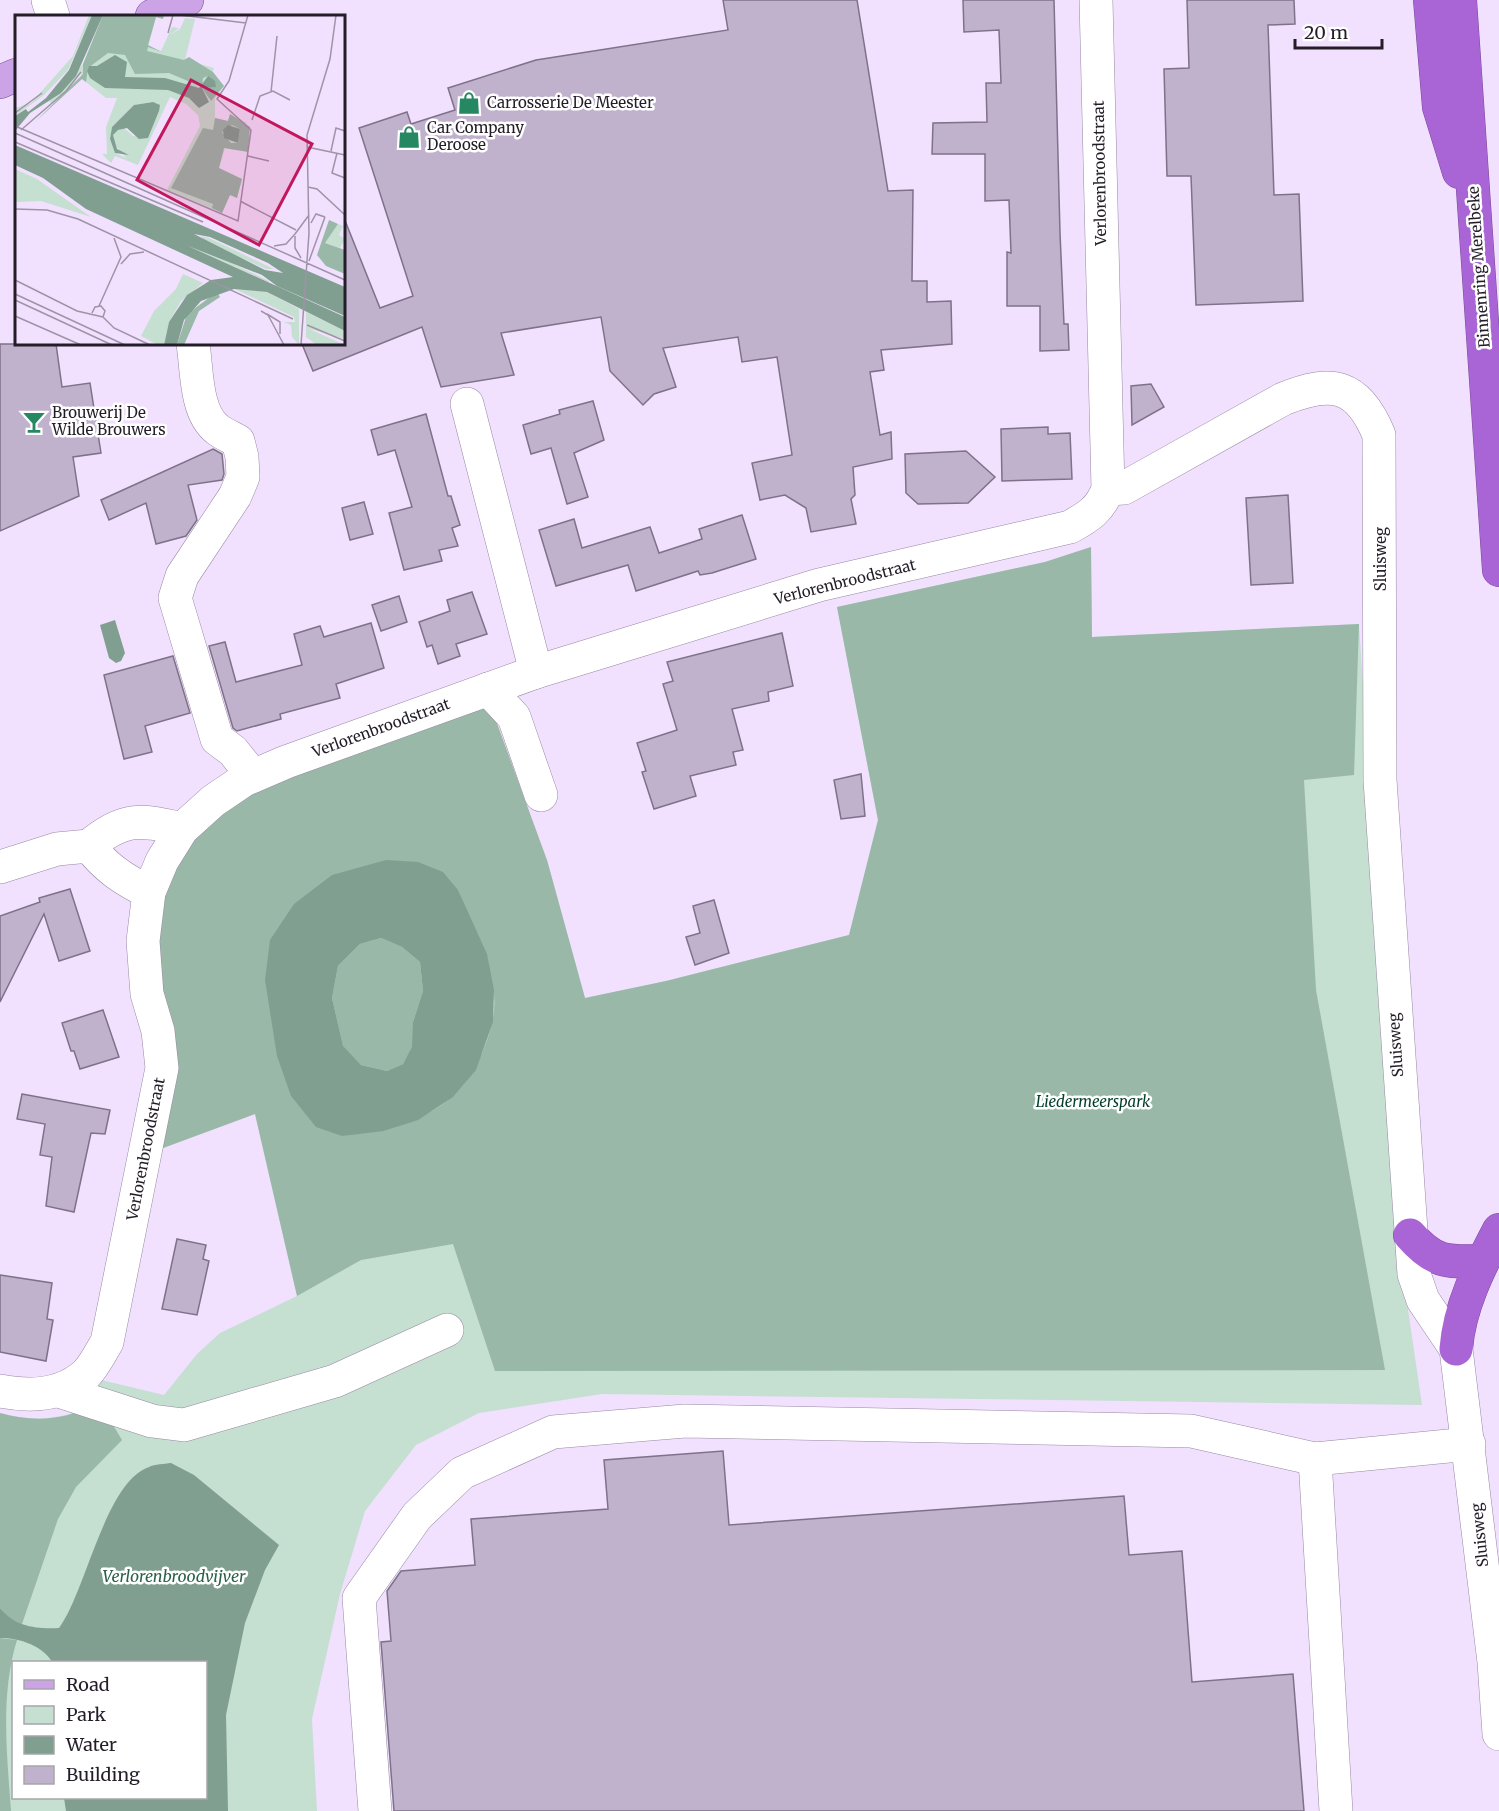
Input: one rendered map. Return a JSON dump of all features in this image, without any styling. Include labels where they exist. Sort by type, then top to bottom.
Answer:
[{"type":"highway","points":[[1430,0],[1439,107],[1477,234]]},
{"type":"highway","name":"Binnenring Merelbeke","points":[[1460,0],[1499,570]]},
{"type":"highway","points":[[1456,1349],[1457,1334],[1482,1261],[1499,1230]]},
{"type":"highway","points":[[1410,1235],[1425,1252],[1450,1262],[1482,1261]]},
{"type":"main road","points":[[154,15],[187,0]]},
{"type":"main road","points":[[0,82],[15,75]]},
{"type":"street","points":[[48,0],[53,15]]},
{"type":"street","name":"Verlorenbroodstraat","points":[[0,1391],[23,1396],[59,1391],[87,1373],[107,1342],[162,1068],[158,1031],[147,994],[143,941],[149,892],[162,861],[182,829],[213,801],[254,776],[286,762],[536,672],[819,585],[1070,527],[1092,514],[1103,502],[1108,489],[1096,0]]},
{"type":"street","points":[[193,345],[202,401],[208,419],[217,429],[238,441],[243,477],[235,496],[182,576],[175,598],[217,739],[233,751],[254,776]]},
{"type":"street","name":"Sluisweg","points":[[1108,489],[1124,488],[1283,399],[1309,388],[1333,387],[1352,394],[1370,412],[1379,435],[1380,780],[1410,1235],[1414,1274],[1423,1300],[1456,1349],[1470,1444],[1494,1662],[1499,1734]]},
{"type":"street","points":[[466,404],[536,672]]},
{"type":"street","points":[[488,689],[514,717],[541,795]]},
{"type":"street","points":[[0,867],[57,849],[89,846],[106,832],[127,822],[151,821],[182,829]]},
{"type":"street","points":[[89,846],[105,866],[149,892]]},
{"type":"street","points":[[59,1391],[152,1421],[184,1425],[335,1381],[447,1330]]},
{"type":"street","points":[[375,1811],[359,1598],[417,1516],[462,1473],[554,1432],[685,1421],[1191,1431],[1315,1459],[1470,1444]]},
{"type":"street","points":[[1315,1459],[1336,1811]]},
{"type":"green space","name":"Liedermeerspark","points":[[1091,547],[1092,637],[1359,624],[1399,1248],[1422,1405],[602,1394],[479,1413],[416,1445],[365,1511],[340,1594],[312,1719],[317,1811],[0,1811],[0,1413],[24,1418],[47,1418],[70,1414],[92,1405],[97,1379],[164,1395],[197,1354],[220,1333],[297,1296],[255,1114],[155,1151],[188,832],[547,860],[585,998],[666,981],[849,935],[878,820],[837,607],[1045,562]]},
{"type":"green space","name":"Liedermeerspark","points":[[1091,547],[1092,637],[1359,624],[1354,775],[1304,780],[1316,990],[1385,1370],[495,1371],[453,1244],[361,1260],[297,1296],[255,1114],[155,1151],[155,894],[219,804],[487,696],[547,860],[585,998],[666,981],[849,935],[878,820],[837,607],[1045,562]],"holes":[[[458,890],[482,952],[493,989],[493,1017],[490,1030],[478,1062],[459,1090],[434,1109],[384,1131],[270,940]]]},
{"type":"green space","points":[[381,938],[402,947],[420,962],[423,991],[413,1022],[413,1047],[403,1064],[387,1071],[361,1065],[343,1047],[332,998],[338,966],[360,944]]},
{"type":"green space","points":[[93,1405],[104,1410],[122,1440],[76,1487],[58,1519],[22,1624],[9,1619],[0,1608],[0,1413],[24,1418],[48,1418],[70,1414]]},
{"type":"green space","points":[[0,1638],[17,1640],[8,1682],[6,1725],[11,1811],[0,1811]]},
{"type":"water","points":[[115,620],[125,653],[121,661],[116,663],[109,658],[100,625]]},
{"type":"water","points":[[386,860],[418,862],[443,872],[458,890],[487,954],[494,990],[493,1022],[476,1070],[453,1097],[418,1120],[384,1131],[342,1136],[316,1127],[291,1096],[277,1056],[265,980],[270,940],[294,904],[332,875]],"holes":[[[381,938],[402,947],[420,962],[423,991],[413,1022],[412,1047],[403,1064],[387,1071],[361,1065],[343,1046],[332,998],[338,966],[360,944]]]},
{"type":"water","name":"Verlorenbroodvijver","points":[[171,1463],[194,1475],[279,1545],[265,1570],[245,1623],[226,1715],[228,1811],[66,1811],[64,1799],[207,1799],[207,1661],[51,1661],[37,1647],[14,1639],[0,1638],[0,1608],[12,1619],[26,1626],[59,1628],[69,1611],[108,1515],[120,1493],[134,1477],[149,1467]]},
{"type":"building","points":[[723,0],[857,0],[888,191],[913,190],[912,281],[927,281],[927,302],[951,301],[952,344],[881,350],[884,370],[870,372],[880,435],[891,432],[892,459],[853,467],[855,495],[851,499],[856,524],[811,532],[806,508],[785,495],[760,500],[752,463],[792,455],[777,357],[742,362],[738,337],[663,348],[676,387],[654,394],[643,405],[610,371],[601,317],[501,333],[514,375],[441,387],[422,327],[313,371],[302,345],[345,345],[345,220],[380,308],[413,296],[359,128],[407,112],[411,124],[455,110],[448,88],[536,60],[728,30]]},
{"type":"building","points":[[963,0],[1054,0],[1060,233],[1064,324],[1068,324],[1069,350],[1040,351],[1040,306],[1007,306],[1007,252],[1011,253],[1009,200],[985,201],[985,154],[932,154],[933,123],[987,122],[986,83],[1001,83],[999,30],[964,32]]},
{"type":"building","points":[[1187,0],[1294,0],[1295,24],[1268,25],[1274,195],[1299,194],[1303,301],[1196,305],[1191,176],[1167,176],[1164,69],[1189,68]]},
{"type":"building","name":"Brouwerij De Wilde Brouwers","points":[[0,344],[56,345],[62,387],[90,383],[101,453],[73,457],[79,496],[0,531]]},
{"type":"building","points":[[1151,384],[1164,407],[1132,425],[1131,386]]},
{"type":"building","points":[[593,401],[604,440],[574,453],[588,497],[567,504],[551,448],[531,454],[523,425],[560,414],[559,410]]},
{"type":"building","points":[[426,414],[448,496],[451,496],[460,525],[452,528],[458,546],[439,550],[442,561],[404,570],[389,513],[412,507],[395,450],[378,455],[371,430]]},
{"type":"building","points":[[1048,427],[1048,434],[1070,433],[1072,479],[1002,481],[1001,429]]},
{"type":"building","points":[[213,449],[222,454],[224,474],[222,480],[188,485],[197,520],[186,536],[156,544],[146,503],[109,520],[101,500]]},
{"type":"building","points":[[966,451],[995,477],[968,503],[918,504],[906,493],[905,454]]},
{"type":"building","points":[[1288,495],[1293,583],[1251,585],[1246,498]]},
{"type":"building","points":[[364,502],[373,534],[350,540],[342,508]]},
{"type":"building","points":[[742,515],[756,559],[712,573],[700,575],[698,571],[636,591],[628,565],[556,586],[539,530],[574,519],[582,548],[650,527],[659,553],[702,539],[699,529]]},
{"type":"building","points":[[472,592],[487,634],[456,644],[460,656],[438,664],[432,645],[427,647],[419,622],[450,611],[447,600]]},
{"type":"building","points":[[399,596],[407,622],[381,631],[372,605]]},
{"type":"building","points":[[371,623],[384,668],[336,684],[340,698],[280,714],[281,719],[237,731],[233,728],[209,646],[225,642],[236,682],[302,665],[294,634],[320,626],[324,637]]},
{"type":"building","points":[[782,633],[793,686],[768,692],[769,701],[732,709],[743,750],[733,752],[736,765],[690,776],[696,796],[654,809],[642,772],[646,771],[637,743],[677,730],[663,684],[673,681],[667,662]]},
{"type":"building","points":[[173,656],[190,713],[145,726],[152,752],[124,759],[104,675]]},
{"type":"building","points":[[861,774],[865,816],[841,819],[834,780]]},
{"type":"building","points":[[70,889],[90,951],[59,961],[44,914],[0,1002],[0,916],[40,902],[39,898]]},
{"type":"building","points":[[714,900],[729,953],[695,965],[686,937],[700,933],[693,906]]},
{"type":"building","points":[[103,1010],[119,1057],[80,1069],[74,1051],[71,1051],[62,1023]]},
{"type":"building","points":[[22,1094],[110,1110],[105,1134],[91,1133],[74,1212],[46,1206],[52,1157],[40,1155],[45,1124],[17,1119]]},
{"type":"building","points":[[177,1239],[206,1245],[203,1259],[209,1261],[197,1315],[162,1309]]},
{"type":"building","points":[[0,1275],[52,1283],[47,1319],[53,1320],[46,1361],[0,1352]]},
{"type":"building","points":[[723,1451],[729,1525],[1124,1496],[1129,1555],[1182,1551],[1192,1682],[1293,1674],[1304,1811],[394,1811],[381,1642],[391,1641],[387,1591],[401,1571],[475,1565],[471,1519],[608,1509],[604,1460]]},
{"type":"place","name":"Carrosserie De Meester","points":[[469,103]]},
{"type":"place","name":"Car Company Deroose","points":[[409,137]]},
{"type":"place","name":"Brouwerij De Wilde Brouwers","points":[[34,422]]}]
